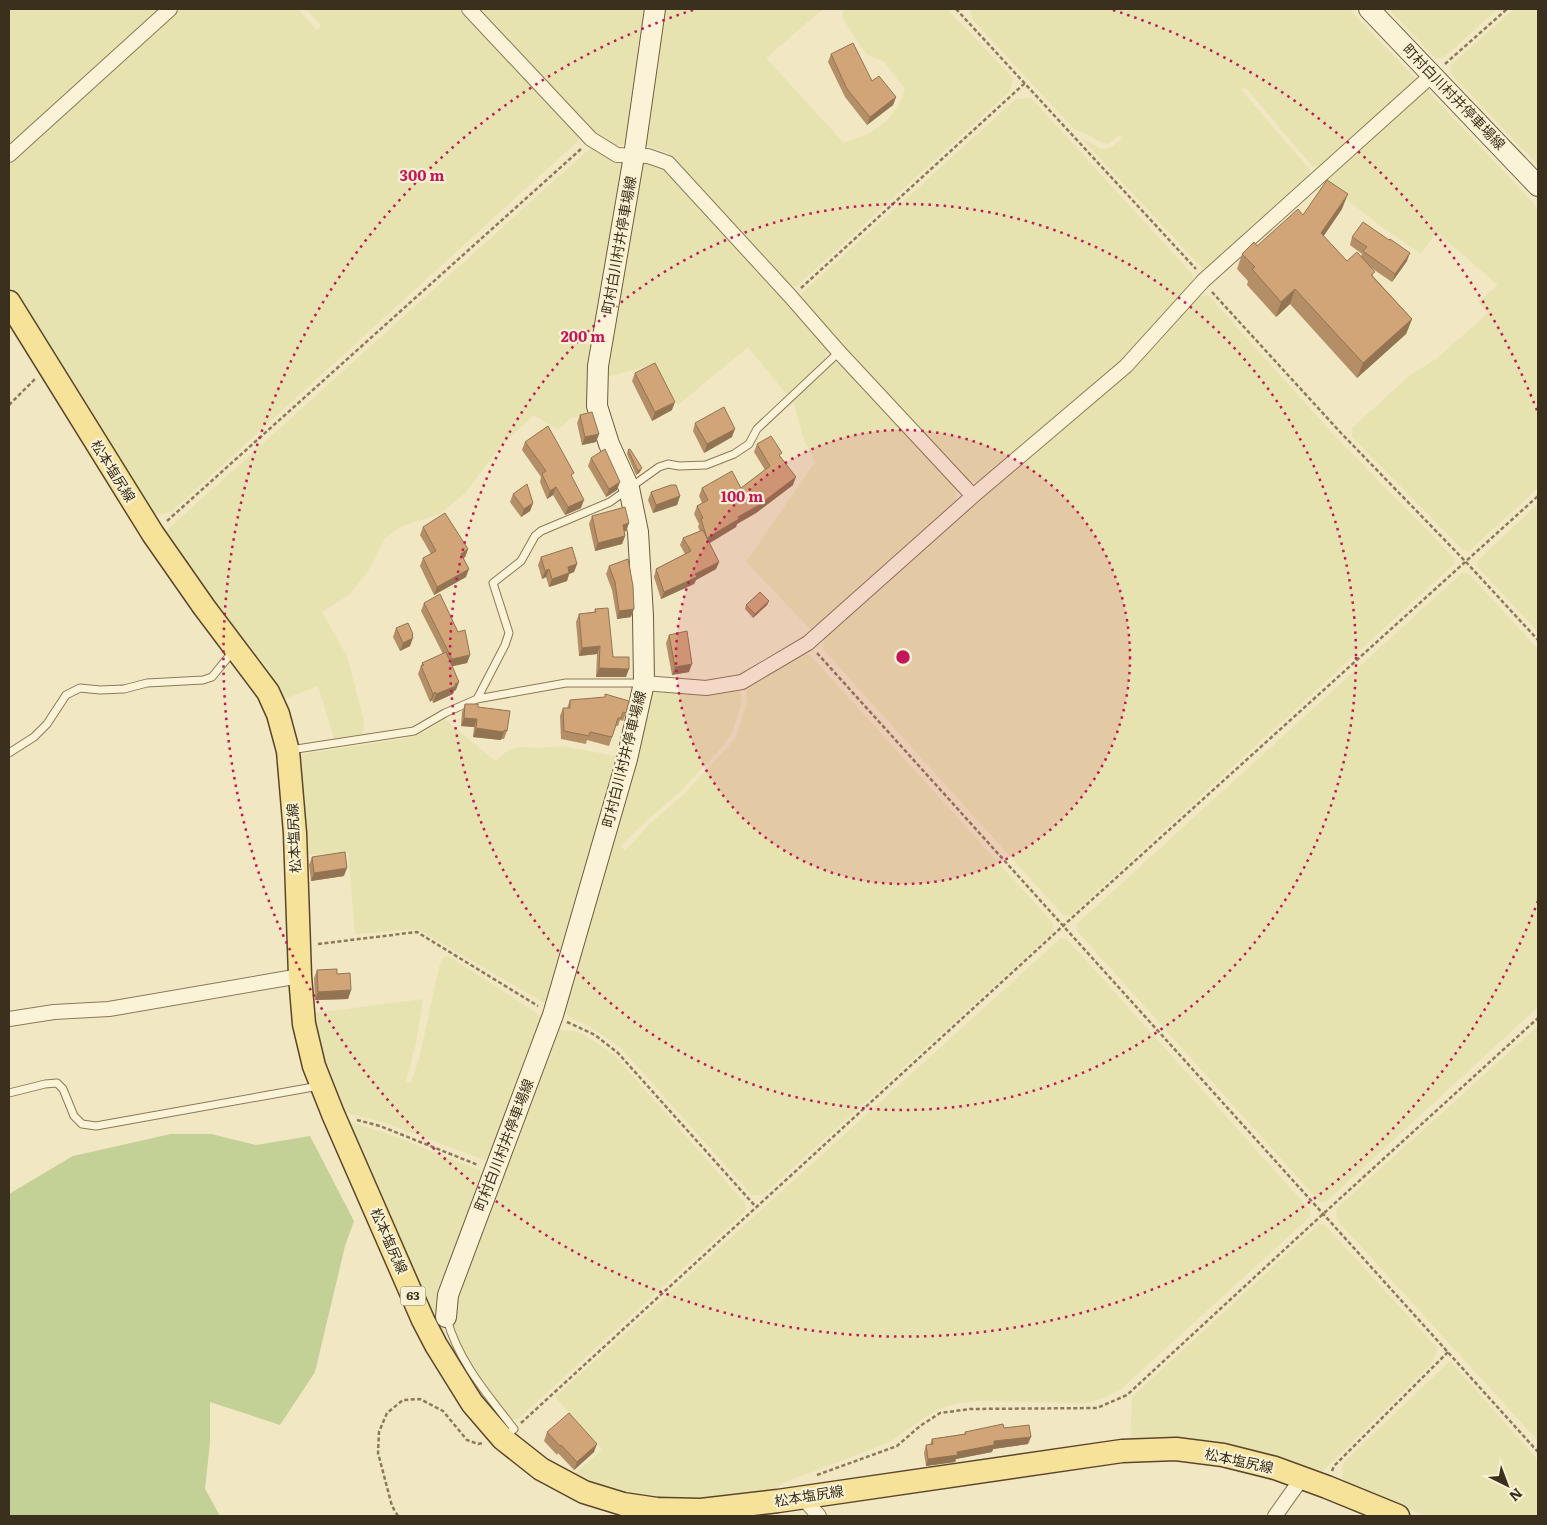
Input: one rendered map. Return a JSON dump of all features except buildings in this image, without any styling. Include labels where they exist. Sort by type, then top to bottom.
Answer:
[{"type":"main road","name":"町村白川村井停車場線","points":[[446,1317],[448,1295],[553,1015],[627,759],[644,683],[638,532],[629,488],[609,444],[597,406],[598,366],[634,156],[655,9]]},
{"type":"main road","name":"町村白川村井停車場線","points":[[1369,9],[1538,186]]},
{"type":"main road","name":"松本塩尻線","points":[[9,302],[153,534],[204,607],[268,692],[278,714],[288,751],[295,833],[300,976],[304,1024],[314,1066],[423,1320],[436,1345],[472,1402],[508,1434],[541,1469],[584,1492],[623,1504],[657,1510],[702,1510],[778,1501],[805,1488],[1131,1451],[1176,1449],[1223,1454],[1275,1468],[1398,1516]]},
{"type":"street","points":[[9,155],[170,9]]},
{"type":"street","points":[[469,9],[591,139],[617,155],[648,156],[668,163],[839,352],[973,496]]},
{"type":"street","points":[[644,683],[706,688],[742,682],[808,643],[973,496],[1126,366],[1204,280],[1432,75]]},
{"type":"street","points":[[9,1019],[54,1012],[109,1009],[300,976]]},
{"type":"street","points":[[1275,1516],[1302,1478]]},
{"type":"street","points":[[805,1488],[819,1516]]},
{"type":"lane","points":[[477,699],[505,645],[509,633],[493,584],[521,561],[535,536],[541,531],[610,502],[659,467],[668,464],[679,466],[706,465],[734,454],[749,444],[757,429],[839,352]]},
{"type":"lane","points":[[9,753],[34,737],[47,724],[66,696],[80,688],[124,690],[147,683],[203,680],[212,677],[235,648]]},
{"type":"lane","points":[[288,751],[414,731],[445,713],[477,699],[566,683],[644,683]]},
{"type":"lane","points":[[9,1093],[44,1084],[57,1083],[63,1089],[74,1116],[82,1124],[96,1126],[322,1085]]},
{"type":"lane","name":"町村白川村井停車場線","points":[[446,1317],[451,1336],[508,1434]]},
{"type":"path","points":[[956,9],[1341,433],[1466,562],[1538,640]]},
{"type":"path","points":[[959,12],[962,9]]},
{"type":"path","points":[[1432,75],[1507,9]]},
{"type":"path","points":[[791,297],[1025,83]]},
{"type":"path","points":[[153,534],[591,139]]},
{"type":"path","points":[[9,406],[48,366]]},
{"type":"path","points":[[398,1516],[392,1506],[378,1453],[379,1432],[387,1413],[403,1400],[420,1398],[443,1411],[466,1440],[478,1444],[508,1434],[1064,925],[1538,496]]},
{"type":"path","points":[[808,643],[1538,1452]]},
{"type":"path","points":[[299,946],[417,932],[553,1015],[595,1036],[618,1053],[756,1207]]},
{"type":"path","points":[[805,1488],[897,1446],[920,1426],[940,1413],[970,1409],[1097,1408],[1127,1395],[1538,1018]]},
{"type":"path","points":[[333,1114],[380,1126],[494,1171]]},
{"type":"path","points":[[1327,1487],[1334,1466],[1448,1352]]},
{"type":"shaded area","points":[[9,9],[159,9],[9,146]]},
{"type":"shaded area","points":[[179,9],[298,9],[317,30],[321,25],[306,9],[458,9],[578,135],[578,141],[171,512],[152,516],[9,284],[9,165]]},
{"type":"shaded area","points":[[476,9],[650,9],[631,139],[622,145],[613,145],[585,125]]},
{"type":"shaded area","points":[[661,9],[823,9],[766,58],[844,143],[870,133],[888,120],[900,103],[905,89],[884,62],[866,54],[843,19],[842,9],[947,9],[1013,78],[1010,91],[796,287],[789,285],[667,152],[644,145]]},
{"type":"shaded area","points":[[970,9],[1349,9],[1417,80],[1323,165],[1313,167],[1245,87],[1241,90],[1310,170],[1310,177],[1209,268],[1202,268],[1081,138],[1101,149],[1110,148],[1122,139],[1119,135],[1108,144],[1100,142],[1083,132],[1076,131],[972,19]]},
{"type":"shaded area","points":[[1389,9],[1498,9],[1444,57],[1436,59]]},
{"type":"shaded area","points":[[1514,9],[1538,9],[1538,165],[1450,73],[1451,65]]},
{"type":"shaded area","points":[[1426,89],[1538,208],[1538,488],[1469,551],[1463,550],[1352,437],[1352,428],[1409,376],[1436,359],[1488,313],[1478,302],[1498,285],[1436,232],[1421,254],[1346,199],[1326,180]]},
{"type":"shaded area","points":[[1031,98],[1193,275],[1191,285],[1123,359],[977,483],[966,480],[804,301],[801,294],[1016,99]]},
{"type":"shaded area","points":[[592,148],[612,160],[628,166],[593,413],[571,418],[558,430],[534,415],[501,446],[465,493],[440,514],[400,527],[385,538],[369,570],[349,595],[322,612],[347,656],[364,721],[363,734],[334,739],[318,686],[284,699],[268,669],[167,539],[166,531]]},
{"type":"shaded area","points":[[642,162],[664,169],[828,347],[825,359],[787,395],[748,347],[678,405],[652,365],[602,378]]},
{"type":"shaded area","points":[[1208,295],[1333,434],[1455,559],[1454,564],[1070,916],[1062,914],[823,649],[824,638],[978,500],[1123,378],[1200,296]]},
{"type":"shaded area","points":[[834,363],[844,364],[956,486],[956,502],[812,631],[746,562],[815,462],[804,440],[793,400]]},
{"type":"shaded area","points":[[1538,504],[1538,632],[1477,566],[1478,560]]},
{"type":"shaded area","points":[[1462,573],[1468,573],[1538,649],[1538,1007],[1326,1202],[1320,1202],[1077,931],[1077,924]]},
{"type":"shaded area","points":[[802,654],[810,655],[1053,923],[1053,932],[763,1195],[752,1195],[620,1047],[587,1025],[572,1019],[559,1005],[648,690],[708,692],[739,689],[742,696],[732,733],[723,746],[682,790],[621,846],[625,851],[649,825],[684,794],[735,739],[747,703],[746,688]]},
{"type":"shaded area","points":[[445,719],[495,761],[510,749],[522,747],[562,746],[622,757],[549,1001],[546,1004],[417,929],[355,934],[348,853],[305,855],[300,757],[304,754],[403,739],[424,732]]},
{"type":"shaded area","points":[[1061,938],[1067,939],[1310,1210],[1310,1217],[1120,1390],[1102,1399],[1086,1403],[977,1401],[956,1404],[940,1409],[924,1418],[890,1442],[783,1483],[777,1488],[764,1493],[726,1498],[673,1501],[634,1497],[572,1476],[602,1450],[555,1397]]},
{"type":"shaded area","points":[[448,956],[534,1011],[541,1018],[542,1027],[509,1118],[501,1125],[489,1159],[485,1160],[380,1121],[344,1112],[325,1070],[314,1013],[423,999],[416,1043],[406,1081],[411,1083],[420,1055],[439,967],[443,958]]},
{"type":"shaded area","points":[[1538,1026],[1538,1441],[1337,1220],[1336,1215],[1337,1208]]},
{"type":"shaded area","points":[[557,1030],[575,1031],[585,1035],[615,1056],[745,1203],[746,1211],[518,1419],[511,1419],[472,1365],[457,1337],[451,1312]]},
{"type":"shaded area","points":[[350,1122],[386,1133],[479,1170],[484,1176],[440,1318],[447,1340],[445,1341],[392,1225],[370,1167],[347,1124]]},
{"type":"shaded area","points":[[1319,1224],[1324,1224],[1438,1349],[1432,1363],[1318,1476],[1130,1440],[1132,1397]]},
{"type":"shaded area","points":[[1450,1361],[1538,1460],[1538,1516],[1426,1516],[1343,1482],[1342,1469],[1344,1462]]},
{"type":"green space","points":[[171,1134],[211,1134],[256,1145],[310,1136],[354,1221],[345,1246],[315,1372],[280,1425],[210,1402],[210,1442],[205,1489],[220,1516],[9,1516],[9,1194],[73,1156]]}]
